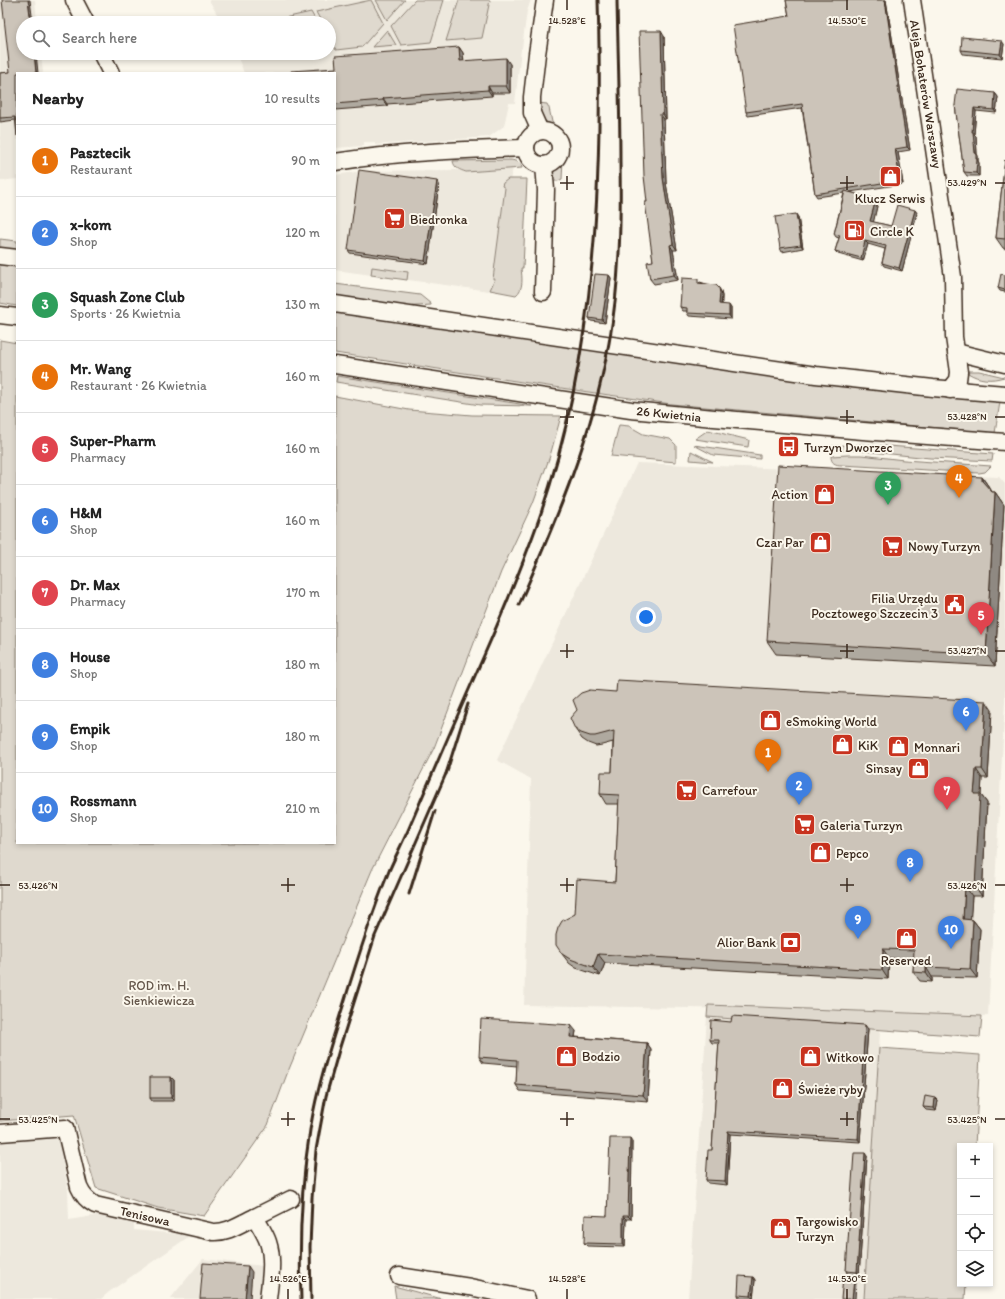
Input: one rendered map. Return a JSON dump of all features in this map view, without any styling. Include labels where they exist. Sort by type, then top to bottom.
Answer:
[{"type":"street","points":[[74,0],[82,16]]},
{"type":"street","points":[[540,131],[532,113],[532,97],[545,0]]},
{"type":"street","name":"Aleja Bohaterów Warszawy","points":[[912,0],[953,277],[956,352]]},
{"type":"street","points":[[104,60],[110,72]]},
{"type":"street","points":[[545,130],[554,134],[558,138],[561,148],[558,158],[554,162],[544,165],[535,163],[526,153],[526,142],[529,137],[540,131],[545,130]]},
{"type":"street","points":[[336,162],[352,159],[444,151],[526,148]]},
{"type":"street","points":[[543,292],[546,190],[544,165]]},
{"type":"street","points":[[0,256],[16,258]]},
{"type":"street","points":[[336,304],[816,375],[950,390],[1005,394]]},
{"type":"street","points":[[0,315],[16,318]]},
{"type":"street","points":[[950,390],[958,378],[956,352],[1005,364]]},
{"type":"street","name":"26 Kwietnia","points":[[336,365],[586,404],[653,412],[1005,442]]},
{"type":"street","name":"Tenisowa","points":[[0,1133],[65,1128],[83,1195],[88,1201],[95,1205],[213,1232],[220,1232],[230,1229],[255,1217]]},
{"type":"street","points":[[268,1299],[271,1266],[270,1252],[265,1236],[255,1217],[291,1199]]},
{"type":"street","points":[[399,1276],[470,1287],[527,1299]]},
{"type":"shaded area","points":[[0,0],[35,0],[36,16],[16,16],[16,60],[42,60],[43,72],[16,72],[16,179],[0,181]]},
{"type":"shaded area","points":[[209,0],[531,0],[527,11],[521,49],[515,103],[509,103],[504,126],[489,137],[375,145],[375,142],[364,142],[364,146],[336,148],[336,72],[244,72],[239,60],[336,60],[336,16],[218,16]]},
{"type":"shaded area","points":[[513,168],[508,188],[497,279],[489,291],[336,270],[336,175],[362,171],[459,170],[466,172]]},
{"type":"shaded area","points":[[637,463],[999,477],[1005,484],[1005,700],[988,1016],[857,1011],[524,1005],[531,779],[497,760]]},
{"type":"shaded area","name":"Targowisko Turzyn","points":[[707,1017],[880,1030],[874,1157],[864,1299],[688,1299]]},
{"type":"shaded area","points":[[53,1136],[59,1141],[68,1189],[69,1220],[99,1215],[108,1216],[134,1223],[134,1230],[191,1235],[101,1299],[0,1299],[0,1140]]},
{"type":"shaded area","points":[[203,1259],[263,1266],[262,1299],[170,1299]]},
{"type":"green space","points":[[371,0],[383,23],[362,47],[336,50],[336,16],[318,16],[316,12]]},
{"type":"green space","points":[[376,0],[405,0],[387,20]]},
{"type":"green space","points":[[415,0],[444,0],[431,42],[401,45],[391,26]]},
{"type":"green space","points":[[459,0],[490,0],[482,38],[446,41]]},
{"type":"green space","points":[[311,12],[313,16],[293,16]]},
{"type":"green space","points":[[387,30],[396,45],[372,47]]},
{"type":"green space","points":[[538,103],[547,104],[552,122],[559,132],[542,117]]},
{"type":"green space","points":[[563,159],[562,179],[552,181],[553,172]]},
{"type":"green space","points":[[511,160],[519,163],[522,168],[466,172],[456,167],[453,161]]},
{"type":"green space","points":[[508,179],[527,179],[523,268],[521,268],[522,283],[519,292],[516,295],[490,290],[495,279],[493,279],[505,188],[502,186]]},
{"type":"green space","points":[[0,239],[16,241],[16,251],[0,248]]},
{"type":"green space","points":[[0,263],[16,265],[16,306],[0,303]]},
{"type":"green space","points":[[372,267],[408,272],[407,280],[371,275]]},
{"type":"green space","points":[[336,284],[420,295],[431,304],[403,307],[336,297]]},
{"type":"green space","points":[[336,311],[703,367],[848,387],[1000,402],[995,433],[671,404],[336,353]]},
{"type":"green space","name":"ROD im. H. Sienkiewicza","points":[[0,340],[16,343],[16,844],[336,844],[336,396],[409,410],[472,415],[561,416],[550,456],[533,503],[501,572],[434,748],[372,870],[287,1074],[268,1125],[204,1216],[158,1208],[96,1188],[74,1115],[0,1121]]},
{"type":"green space","points":[[968,371],[979,371],[1004,377],[994,379],[981,378],[968,373]]},
{"type":"green space","points":[[337,376],[532,406],[480,405],[336,382]]},
{"type":"green space","points":[[619,425],[629,426],[643,434],[670,439],[676,445],[676,462],[611,456]]},
{"type":"green space","points":[[708,430],[749,440],[748,447],[695,439]]},
{"type":"green space","points":[[862,444],[993,454],[992,461],[930,458],[852,450],[832,451],[832,446]]},
{"type":"green space","points":[[694,445],[760,455],[760,459],[713,455]]},
{"type":"green space","points":[[691,451],[713,462],[690,460]]},
{"type":"green space","points":[[847,455],[991,466],[985,472],[979,473],[840,465],[834,463],[831,456]]},
{"type":"green space","points":[[708,1005],[982,1016],[980,1037],[707,1017]]},
{"type":"green space","points":[[879,1048],[980,1055],[975,1143],[957,1143],[957,1287],[966,1287],[965,1299],[864,1299]]},
{"type":"green space","points":[[394,1286],[442,1299],[396,1299]]},
{"type":"building","points":[[2,0],[28,0],[30,16],[16,16],[16,60],[35,60],[36,72],[16,72],[16,126],[15,117],[0,118],[0,73],[10,72]]},
{"type":"building","points":[[786,0],[885,0],[907,147],[895,149],[900,180],[815,194],[802,104],[746,112],[733,25],[789,16]]},
{"type":"building","points":[[639,31],[661,31],[663,114],[660,114],[663,178],[673,244],[670,245],[674,275],[650,279],[647,262],[653,261],[645,202],[647,202],[644,176]]},
{"type":"building","points":[[962,37],[1002,41],[1000,54],[961,50]]},
{"type":"building","points":[[459,47],[460,61],[506,58],[506,86],[488,86],[488,90],[383,98],[383,100],[336,104],[336,72],[291,72],[336,68],[336,56]]},
{"type":"building","points":[[957,89],[995,93],[994,110],[974,108],[972,132],[977,159],[976,173],[964,172],[955,105]]},
{"type":"building","points":[[1005,160],[1005,239],[996,238]]},
{"type":"building","name":"Biedronka","points":[[359,170],[437,181],[425,261],[348,250]]},
{"type":"building","points":[[845,191],[876,199],[870,221],[891,226],[897,205],[915,210],[899,268],[882,263],[886,246],[865,241],[861,258],[835,251],[840,235],[834,234]]},
{"type":"building","points":[[796,214],[801,245],[780,248],[775,217]]},
{"type":"building","points":[[595,274],[609,275],[602,320],[589,318]]},
{"type":"building","points":[[1001,274],[1005,275],[1005,290],[998,288]]},
{"type":"building","points":[[682,278],[698,279],[698,283],[716,285],[719,288],[720,293],[719,304],[729,305],[729,315],[687,313],[687,308],[680,307]]},
{"type":"building","name":"Nowy Turzyn","points":[[778,465],[982,477],[982,481],[992,492],[995,492],[986,654],[767,641]]},
{"type":"building","name":"Galeria Turzyn","points":[[617,680],[986,701],[982,769],[976,769],[974,794],[980,794],[975,887],[965,886],[963,919],[973,920],[970,969],[926,967],[926,973],[913,972],[914,950],[883,949],[882,970],[598,954],[593,967],[570,959],[562,954],[556,945],[556,935],[562,921],[575,914],[577,879],[615,882],[619,795],[600,794],[601,772],[612,772],[614,731],[590,736],[575,729],[570,718],[577,710],[573,700],[581,693],[590,690],[616,692]]},
{"type":"building","points":[[732,1016],[865,1025],[858,1139],[728,1131],[725,1181],[706,1180],[708,1150],[712,1150],[719,1040],[710,1040],[711,1020],[731,1022]]},
{"type":"building","name":"Bodzio","points":[[481,1019],[571,1025],[570,1037],[647,1043],[643,1095],[516,1085],[517,1060],[479,1057]]},
{"type":"building","points":[[150,1077],[171,1077],[171,1098],[150,1098]]},
{"type":"building","points":[[925,1096],[935,1098],[934,1108],[923,1107]]},
{"type":"building","points":[[610,1138],[630,1138],[628,1216],[623,1216],[623,1244],[584,1243],[585,1215],[607,1216]]},
{"type":"building","points":[[854,1153],[865,1153],[857,1272],[846,1271]]},
{"type":"building","points":[[203,1263],[248,1266],[245,1299],[200,1299]]},
{"type":"building","points":[[739,1276],[753,1277],[751,1296],[738,1295]]},
{"type":"building","points":[[843,1278],[854,1279],[852,1299],[841,1299]]},
{"type":"railway","points":[[301,1299],[300,1257],[303,1193],[307,1151],[313,1114],[329,1052],[359,955],[382,888],[498,624],[540,516],[559,453],[574,390],[585,326],[597,196],[599,131],[598,0]]},
{"type":"railway","points":[[519,605],[560,509],[583,444],[602,378],[613,320],[618,275],[620,208],[620,122],[617,0]]},
{"type":"railway","points":[[446,774],[468,704]]},
{"type":"railway","points":[[311,1299],[310,1247],[312,1198],[316,1150],[326,1096],[375,936],[448,769]]},
{"type":"railway","points":[[409,894],[435,811]]},
{"type":"place","name":"Klucz Serwis","points":[[890,176]]},
{"type":"place","name":"Biedronka","points":[[395,219]]},
{"type":"place","name":"Circle K","points":[[854,231]]},
{"type":"place","name":"Turzyn Dworzec","points":[[788,447]]},
{"type":"place","name":"Action","points":[[824,494]]},
{"type":"place","name":"Mr. Wang","points":[[959,498]]},
{"type":"place","name":"Squash Zone Club","points":[[888,505]]},
{"type":"place","name":"Czar Par","points":[[820,542]]},
{"type":"place","name":"Nowy Turzyn","points":[[892,546]]},
{"type":"place","name":"Filia Urzędu Pocztowego Szczecin 3","points":[[954,605]]},
{"type":"place","name":"Super-Pharm","points":[[981,635]]},
{"type":"place","name":"eSmoking World","points":[[770,721]]},
{"type":"place","name":"H&M","points":[[966,731]]},
{"type":"place","name":"KiK","points":[[842,745]]},
{"type":"place","name":"Monnari","points":[[898,747]]},
{"type":"place","name":"Sinsay","points":[[918,768]]},
{"type":"place","name":"Pasztecik","points":[[768,772]]},
{"type":"place","name":"Carrefour","points":[[686,790]]},
{"type":"place","name":"x-kom","points":[[799,805]]},
{"type":"place","name":"Dr. Max","points":[[947,810]]},
{"type":"place","name":"Galeria Turzyn","points":[[805,825]]},
{"type":"place","name":"Pepco","points":[[821,853]]},
{"type":"place","name":"House","points":[[910,882]]},
{"type":"place","name":"Reserved","points":[[906,938]]},
{"type":"place","name":"Empik","points":[[858,939]]},
{"type":"place","name":"Alior Bank","points":[[791,942]]},
{"type":"place","name":"Rossmann","points":[[951,949]]},
{"type":"place","name":"Bodzio","points":[[567,1056]]},
{"type":"place","name":"Witkowo","points":[[810,1057]]},
{"type":"place","name":"Świeże ryby","points":[[782,1089]]},
{"type":"place","name":"Targowisko Turzyn","points":[[781,1228]]}]
